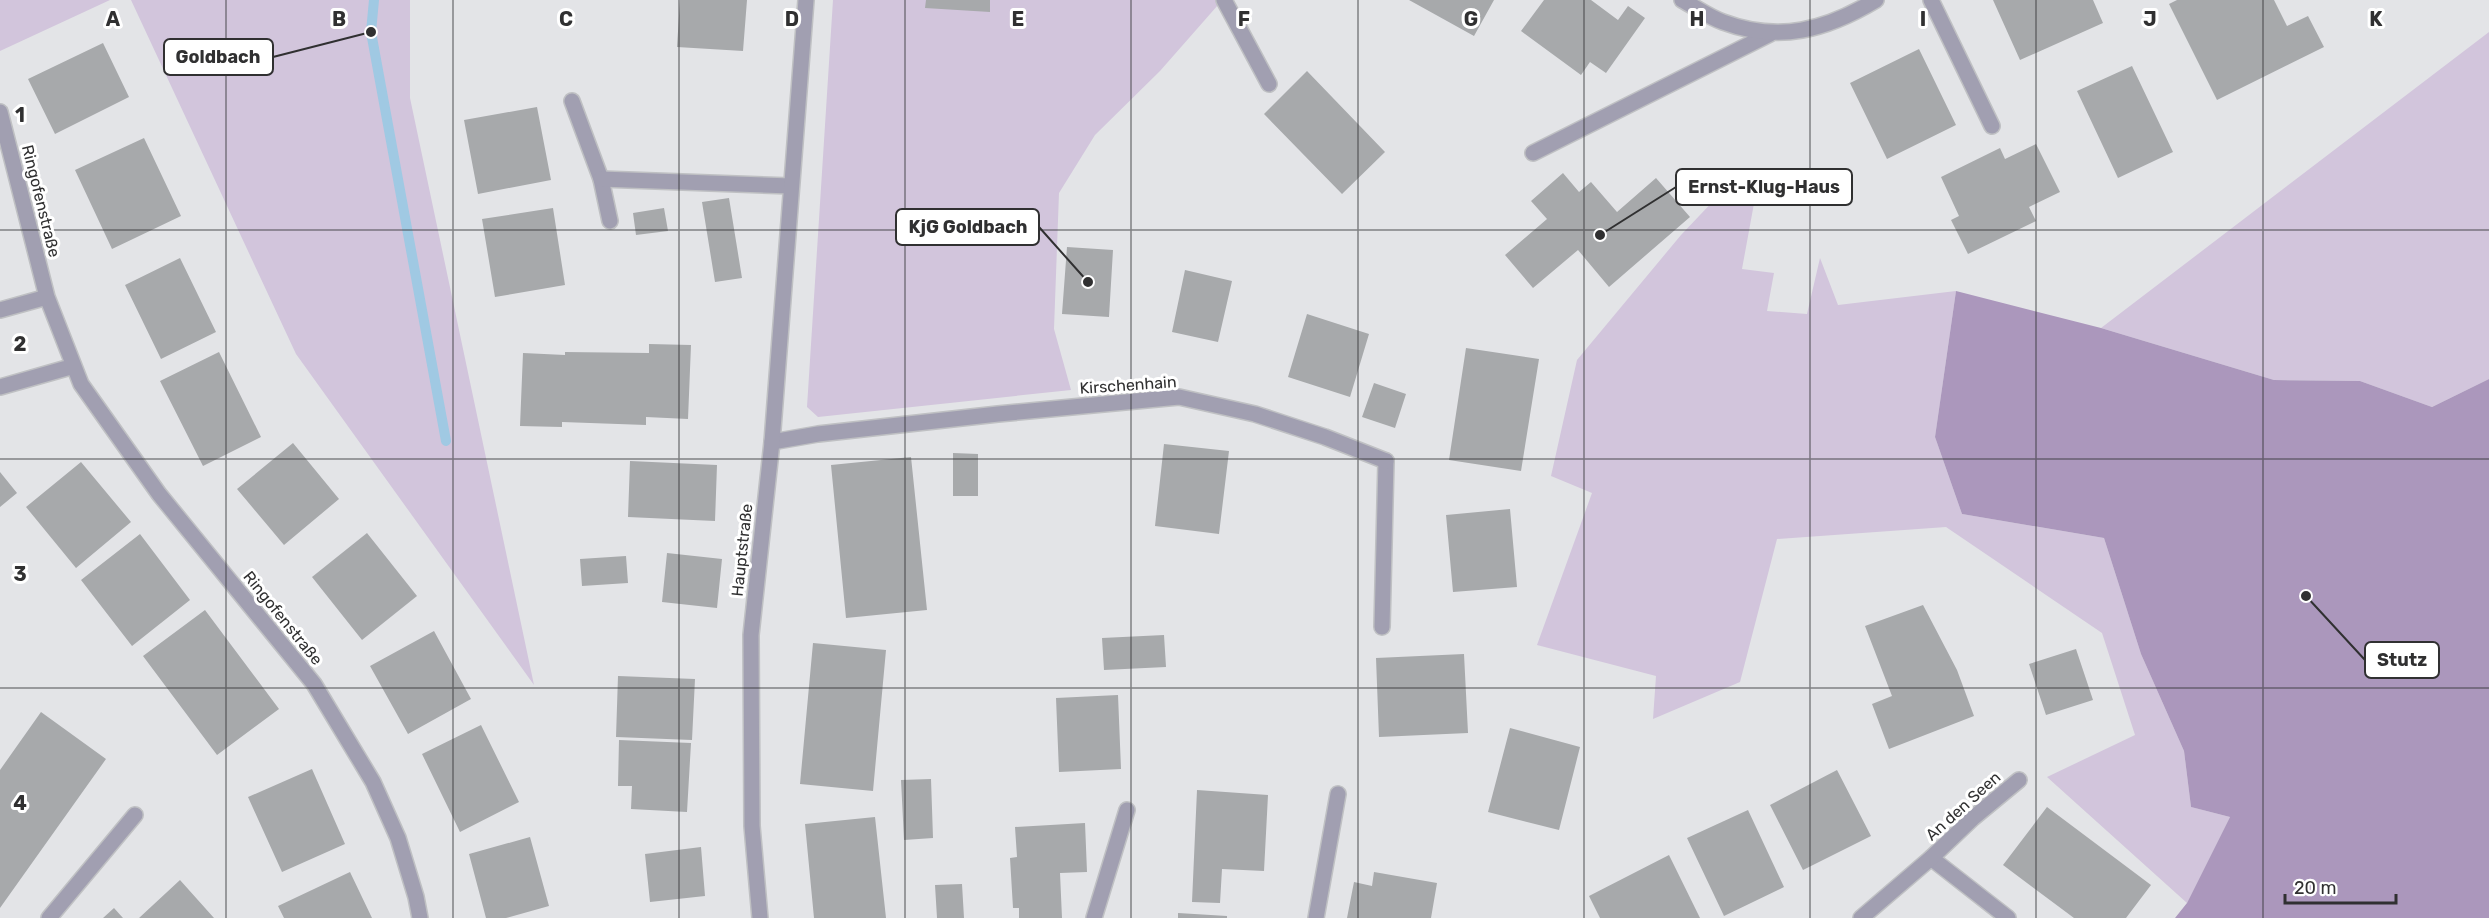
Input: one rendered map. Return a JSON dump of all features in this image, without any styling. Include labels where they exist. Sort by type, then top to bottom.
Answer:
[{"type":"street","name":"Hauptstraße","points":[[760,918],[752,825],[751,635],[772,442],[806,0]]},
{"type":"street","points":[[1224,0],[1269,84]]},
{"type":"street","points":[[1683,0],[1722,22],[1770,34]]},
{"type":"street","points":[[1533,153],[1770,34],[1811,29],[1852,14],[1876,0]]},
{"type":"street","points":[[1931,0],[1992,126]]},
{"type":"street","points":[[572,101],[601,179],[610,221]]},
{"type":"street","name":"Ringofenstraße","points":[[0,112],[47,297],[81,384],[159,494],[314,684],[377,791],[398,838],[420,918]]},
{"type":"street","points":[[601,179],[791,186]]},
{"type":"street","points":[[0,310],[47,297]]},
{"type":"street","points":[[0,387],[74,366]]},
{"type":"street","name":"Kirschenhain","points":[[772,442],[818,434],[998,414],[1179,397],[1255,414],[1325,437],[1386,461],[1382,627]]},
{"type":"street","name":"An den Seen","points":[[1862,918],[1973,818],[2019,780]]},
{"type":"street","points":[[1316,918],[1338,794]]},
{"type":"street","points":[[1094,918],[1127,810]]},
{"type":"street","points":[[49,918],[135,814]]},
{"type":"street","name":"An den Seen","points":[[1931,858],[2008,918]]},
{"type":"shaded area","points":[[0,0],[110,0],[0,51]]},
{"type":"shaded area","points":[[131,0],[410,0],[410,98],[534,685],[296,354]]},
{"type":"shaded area","points":[[833,0],[1217,0],[1218,5],[1160,71],[1095,135],[1059,193],[1054,329],[1071,390],[818,417],[807,407]]},
{"type":"shaded area","points":[[2489,32],[2489,379],[2432,407],[2360,381],[2274,380],[2101,328]]},
{"type":"shaded area","points":[[1737,176],[1757,187],[1742,269],[1774,273],[1767,311],[1807,314],[1820,258],[1838,305],[1956,291],[1935,437],[1962,514],[2104,538],[2141,654],[2184,751],[2191,807],[2230,817],[2187,903],[2047,777],[2135,735],[2102,633],[1946,527],[1777,539],[1740,682],[1653,719],[1656,676],[1537,645],[1592,493],[1551,476],[1577,360],[1681,235]]},
{"type":"shaded area","points":[[1956,291],[2101,328],[2274,380],[2360,381],[2432,407],[2489,379],[2489,918],[2175,918],[2187,903],[2230,817],[2191,807],[2184,751],[2141,654],[2104,538],[1962,514],[1935,437]]},
{"type":"building","points":[[680,0],[747,0],[743,51],[677,47]]},
{"type":"building","points":[[926,0],[990,0],[990,12],[925,8]]},
{"type":"building","points":[[1409,0],[1494,0],[1474,36]]},
{"type":"building","points":[[1544,0],[1591,0],[1618,20],[1628,6],[1645,18],[1606,73],[1590,62],[1581,75],[1521,31]]},
{"type":"building","points":[[1993,0],[2093,0],[2103,23],[2020,60]]},
{"type":"building","points":[[2177,0],[2274,0],[2287,26],[2308,16],[2324,47],[2217,100],[2169,4]]},
{"type":"building","points":[[103,43],[129,97],[55,134],[28,79]]},
{"type":"building","points":[[1919,49],[1956,125],[1887,159],[1850,83]]},
{"type":"building","points":[[2132,66],[2173,152],[2118,178],[2077,91]]},
{"type":"building","points":[[1307,71],[1385,152],[1342,194],[1264,114]]},
{"type":"building","points":[[537,107],[551,180],[478,194],[464,120]]},
{"type":"building","points":[[144,138],[181,216],[112,249],[75,170]]},
{"type":"building","points":[[2036,144],[2060,192],[2029,207],[2036,221],[1968,254],[1951,220],[1959,216],[1941,177],[2000,148],[2005,159]]},
{"type":"building","points":[[1563,173],[1579,192],[1591,182],[1617,212],[1656,178],[1690,217],[1609,287],[1578,250],[1533,288],[1505,255],[1547,219],[1531,201]]},
{"type":"building","points":[[729,198],[742,278],[715,282],[702,202]]},
{"type":"building","points":[[553,208],[565,285],[495,297],[482,219]]},
{"type":"building","points":[[664,208],[668,231],[636,235],[633,213]]},
{"type":"building","points":[[1067,247],[1113,250],[1109,317],[1062,314]]},
{"type":"building","points":[[180,258],[216,332],[161,359],[125,285]]},
{"type":"building","points":[[1185,270],[1232,281],[1218,342],[1172,332]]},
{"type":"building","points":[[1307,314],[1369,334],[1350,397],[1288,377]]},
{"type":"building","points":[[649,344],[691,345],[688,419],[646,417],[646,425],[562,422],[562,427],[520,426],[523,353],[565,355],[565,352],[649,353]]},
{"type":"building","points":[[1466,348],[1539,359],[1521,471],[1449,460]]},
{"type":"building","points":[[219,352],[261,437],[203,466],[160,381]]},
{"type":"building","points":[[1374,383],[1406,394],[1395,428],[1362,417]]},
{"type":"building","points":[[293,443],[339,499],[284,545],[237,489]]},
{"type":"building","points":[[1164,444],[1229,451],[1219,534],[1155,526]]},
{"type":"building","points":[[953,453],[978,454],[978,496],[953,496]]},
{"type":"building","points":[[911,457],[927,610],[846,618],[831,465]]},
{"type":"building","points":[[630,461],[717,465],[715,521],[628,517]]},
{"type":"building","points":[[81,462],[131,522],[76,568],[26,507]]},
{"type":"building","points":[[0,472],[17,493],[0,507]]},
{"type":"building","points":[[1510,509],[1517,587],[1453,592],[1446,515]]},
{"type":"building","points":[[367,533],[417,596],[362,640],[312,577]]},
{"type":"building","points":[[140,534],[190,600],[132,646],[81,580]]},
{"type":"building","points":[[667,553],[722,559],[717,608],[662,602]]},
{"type":"building","points":[[626,556],[628,583],[582,586],[580,559]]},
{"type":"building","points":[[1923,605],[1957,670],[1974,716],[1889,749],[1872,704],[1892,696],[1865,626]]},
{"type":"building","points":[[205,610],[279,709],[217,755],[143,656]]},
{"type":"building","points":[[434,631],[471,699],[408,734],[370,666]]},
{"type":"building","points":[[1164,635],[1166,667],[1104,670],[1102,638]]},
{"type":"building","points":[[813,643],[886,650],[873,791],[800,784]]},
{"type":"building","points":[[2076,649],[2093,700],[2046,715],[2029,664]]},
{"type":"building","points":[[1464,654],[1468,733],[1379,737],[1376,658]]},
{"type":"building","points":[[618,676],[695,679],[692,740],[616,737]]},
{"type":"building","points":[[1118,695],[1121,769],[1059,772],[1056,698]]},
{"type":"building","points":[[41,712],[106,759],[0,908],[0,770]]},
{"type":"building","points":[[481,725],[519,802],[460,832],[422,754]]},
{"type":"building","points":[[1510,728],[1580,747],[1559,830],[1488,812]]},
{"type":"building","points":[[619,740],[691,743],[687,812],[631,809],[632,786],[618,786]]},
{"type":"building","points":[[312,769],[345,844],[282,872],[248,797]]},
{"type":"building","points":[[1837,770],[1871,836],[1803,870],[1770,805]]},
{"type":"building","points":[[931,779],[933,838],[904,840],[901,780]]},
{"type":"building","points":[[1197,790],[1268,795],[1264,871],[1222,869],[1220,903],[1192,902]]},
{"type":"building","points":[[2047,807],[2151,885],[2126,918],[2074,918],[2003,865]]},
{"type":"building","points":[[1748,810],[1784,887],[1724,916],[1687,838]]},
{"type":"building","points":[[875,817],[886,918],[814,918],[805,824]]},
{"type":"building","points":[[1085,823],[1087,872],[1060,873],[1062,918],[1019,918],[1019,908],[1013,908],[1010,858],[1017,857],[1015,827]]},
{"type":"building","points":[[530,837],[549,906],[506,918],[486,918],[469,854]]},
{"type":"building","points":[[701,847],[705,896],[650,902],[645,854]]},
{"type":"building","points":[[1669,855],[1700,918],[1600,918],[1589,896]]},
{"type":"building","points":[[350,872],[372,918],[284,918],[278,906]]},
{"type":"building","points":[[1374,872],[1437,883],[1431,918],[1347,918],[1354,882],[1372,886]]},
{"type":"building","points":[[180,880],[214,918],[139,918]]},
{"type":"building","points":[[962,884],[964,918],[937,918],[935,885]]},
{"type":"building","points":[[114,908],[123,918],[103,918]]},
{"type":"building","points":[[1178,913],[1227,916],[1227,918],[1178,918]]},
{"type":"waterway","points":[[374,0],[371,32],[446,441]]},
{"type":"place","name":"Goldbach","points":[[371,32]]},
{"type":"place","name":"Ernst-Klug-Haus","points":[[1600,235]]},
{"type":"place","name":"KjG Goldbach","points":[[1088,282]]},
{"type":"place","name":"Stutz","points":[[2306,596]]}]
